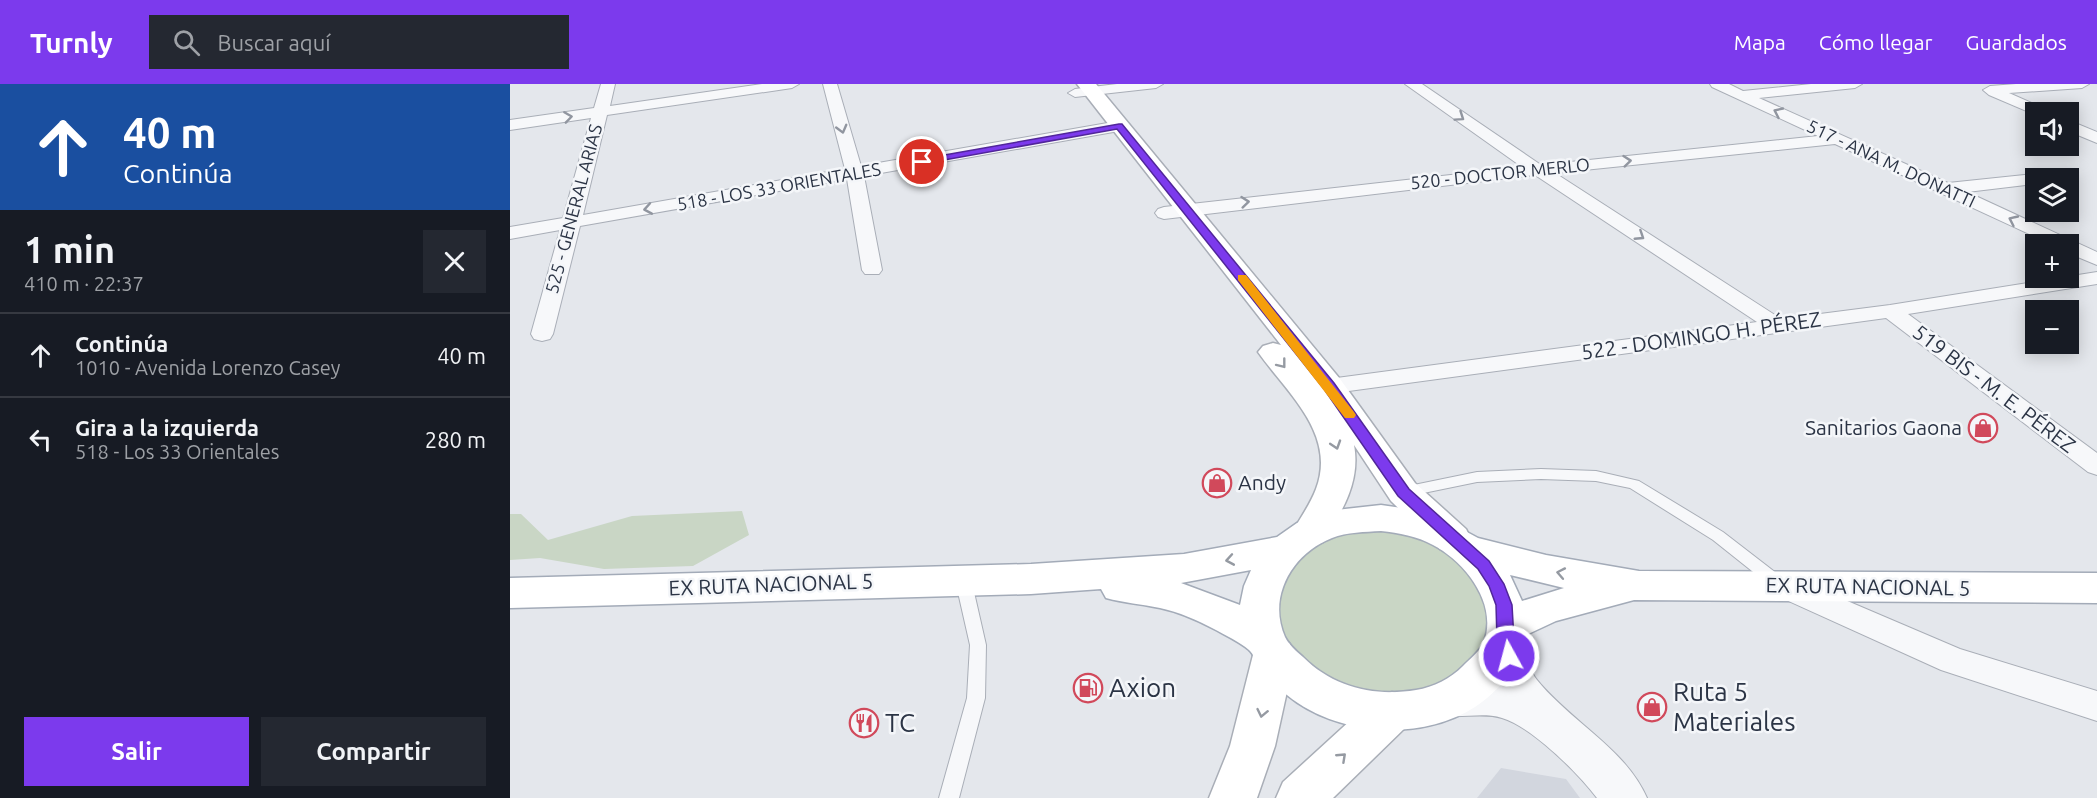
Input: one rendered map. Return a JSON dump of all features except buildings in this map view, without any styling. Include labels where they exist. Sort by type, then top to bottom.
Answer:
[{"type":"main road","points":[[1080,88],[1318,391],[1403,492],[1484,565],[1496,584],[1504,605],[1505,633]]},
{"type":"main road","points":[[1233,798],[1253,746],[1269,647],[1259,605],[1260,591],[1267,574],[1299,540],[1328,503],[1336,480],[1340,455],[1318,391]]},
{"type":"main road","name":"EX RUTA NACIONAL 5","points":[[510,593],[963,579],[1031,579],[1184,568],[1234,560],[1299,540],[1332,524],[1356,519],[1381,518],[1406,521],[1430,528],[1460,544],[1546,570],[1639,586],[2097,588]]},
{"type":"main road","name":"EX RUTA NACIONAL 5","points":[[1031,579],[1149,590],[1184,598],[1218,611],[1269,647],[1302,684],[1341,704],[1392,711],[1419,709],[1448,700],[1472,685],[1491,666],[1505,633],[1548,607],[1639,586]]},
{"type":"main road","points":[[1300,798],[1392,711]]},
{"type":"street","name":"525 - GENERAL ARIAS","points":[[542,334],[608,84]]},
{"type":"street","points":[[510,125],[792,84]]},
{"type":"street","points":[[830,84],[855,174],[872,270]]},
{"type":"street","points":[[1080,88],[1156,84]]},
{"type":"street","points":[[1412,84],[1538,170],[1777,326]]},
{"type":"street","name":"517 - ANA M. DONATTI","points":[[1717,84],[2043,234]]},
{"type":"street","points":[[1740,95],[1855,84]]},
{"type":"street","points":[[1974,84],[2025,105]]},
{"type":"street","points":[[1990,90],[2082,84]]},
{"type":"street","name":"518 - LOS 33 ORIENTALES","points":[[510,233],[1110,128]]},
{"type":"street","points":[[2079,130],[2097,138]]},
{"type":"street","name":"520 - DOCTOR MERLO","points":[[1176,211],[1836,139]]},
{"type":"street","points":[[1945,189],[2025,180]]},
{"type":"street","name":"517 - ANA M. DONATTI","points":[[2079,251],[2097,259]]},
{"type":"street","name":"522 - DOMINGO H. PÉREZ","points":[[1318,391],[1890,311],[2097,278]]},
{"type":"street","name":"519 BIS - M. E. PÉREZ","points":[[1890,311],[2097,466]]},
{"type":"street","points":[[1782,586],[1952,660],[2097,706]]},
{"type":"street","points":[[1505,633],[1512,672],[1521,692],[1547,720],[1603,771],[1624,798]]},
{"type":"street","points":[[1448,700],[1482,698],[1507,700],[1547,720]]},
{"type":"lane","points":[[1403,492],[1477,477],[1541,474],[1596,476],[1634,484],[1718,536],[1782,586]]},
{"type":"lane","points":[[949,798],[976,698],[978,645],[963,579]]},
{"type":"shaded area","points":[[1501,768],[1566,779],[1580,798],[1477,798]]},
{"type":"green space","points":[[742,511],[749,535],[693,566],[604,569],[540,558],[510,560],[510,514],[521,514],[548,540],[632,516]]},
{"type":"green space","points":[[1379,526],[1443,543],[1488,591],[1487,652],[1465,678],[1391,702],[1316,681],[1275,632],[1278,578],[1318,539]]},
{"type":"slow traffic","points":[[1242,278],[1329,386],[1349,415]]},
{"type":"place","name":"Sanitarios Gaona","points":[[1983,428]]},
{"type":"place","name":"Andy","points":[[1217,483]]},
{"type":"place","name":"Axion","points":[[1088,688]]},
{"type":"place","name":"Ruta 5 Materiales","points":[[1652,707]]},
{"type":"place","name":"TC","points":[[864,723]]},
{"type":"route","points":[[922,162],[1119,126],[1329,386],[1403,492],[1484,565],[1496,584],[1504,605],[1505,640],[1509,656]]}]
